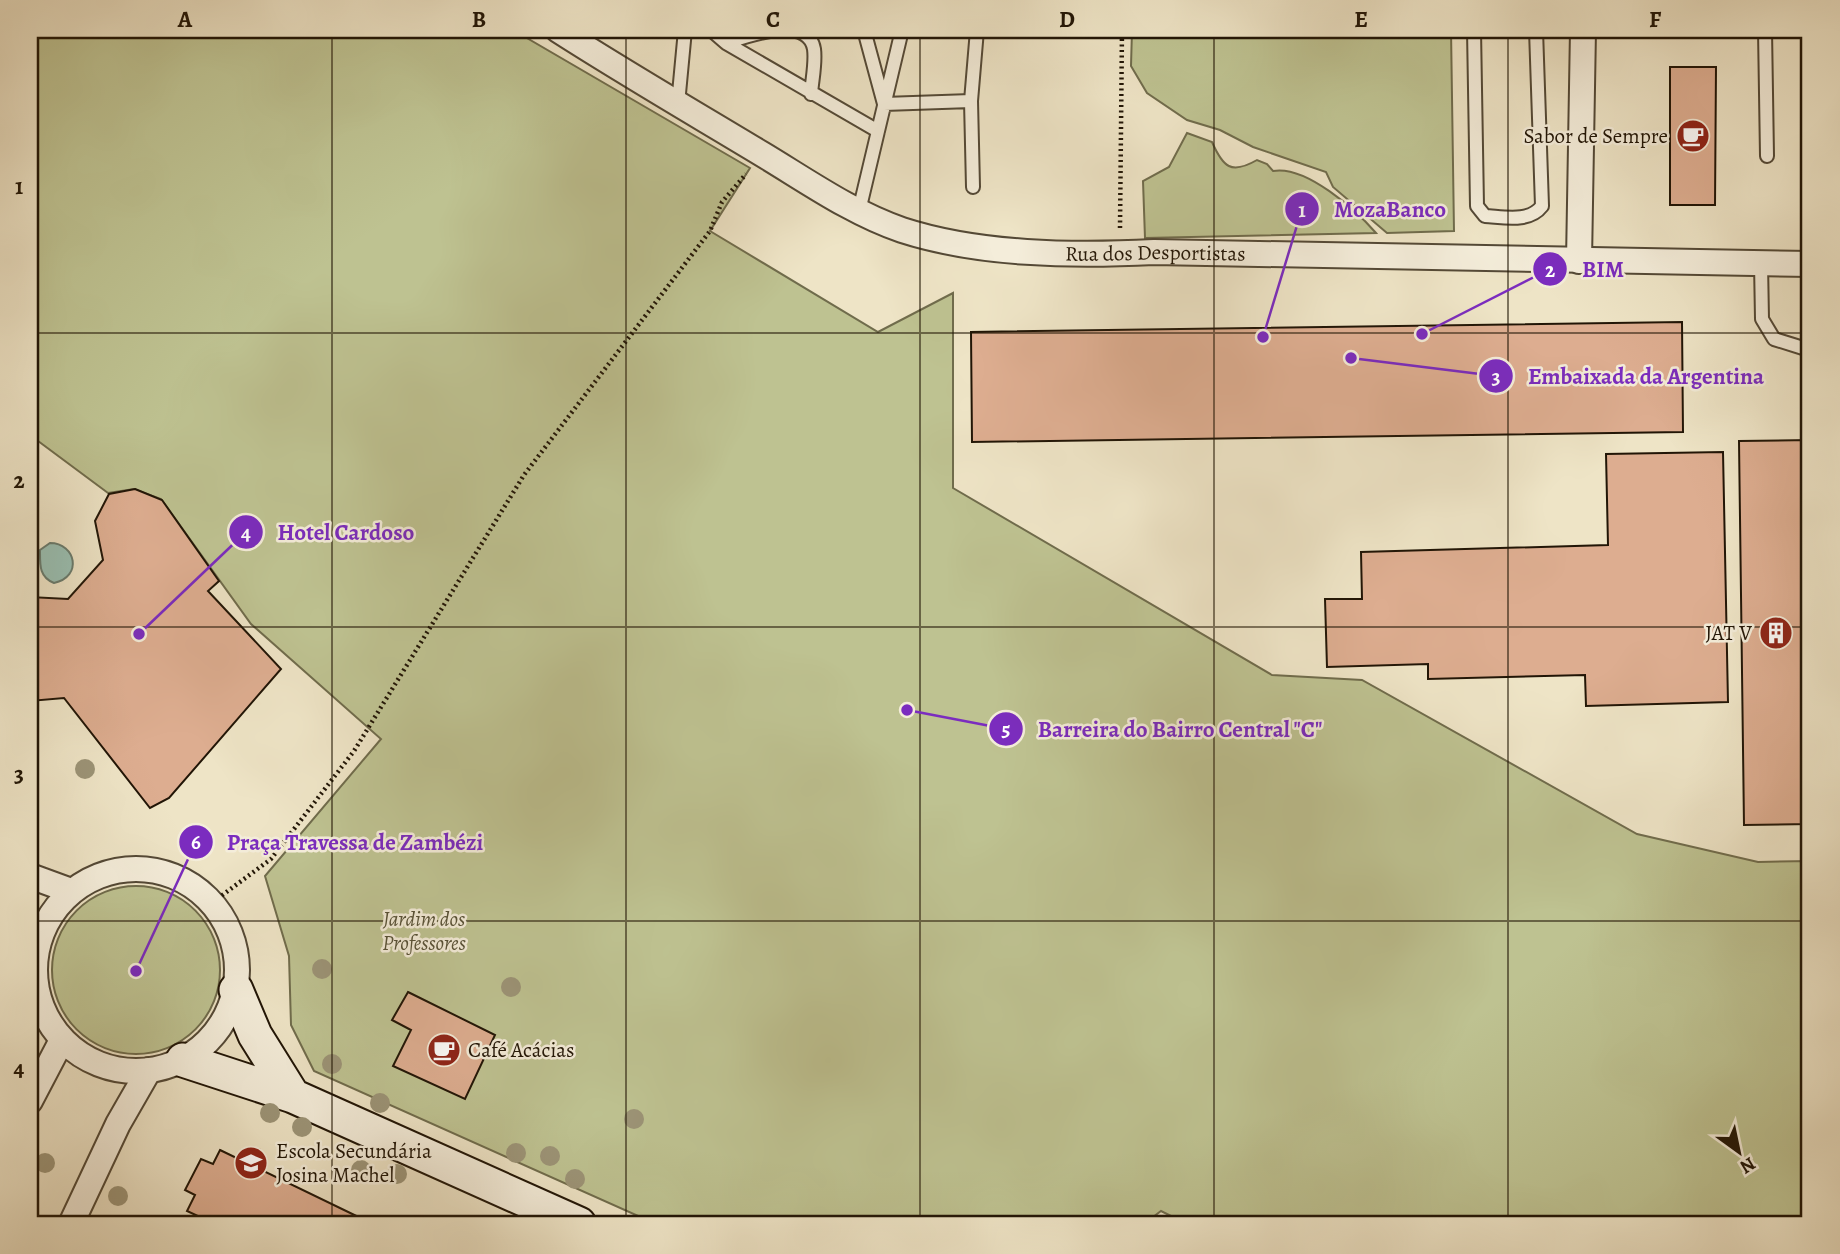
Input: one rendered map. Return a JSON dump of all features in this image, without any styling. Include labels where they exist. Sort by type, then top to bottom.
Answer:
[{"type":"main road","points":[[236,990],[255,1035],[293,1096]]},
{"type":"main road","points":[[183,1059],[293,1096],[579,1224]]},
{"type":"street","name":"Rua dos Desportistas","points":[[558,30],[635,79],[859,211],[901,229],[980,249],[1119,254],[1168,252],[1810,264]]},
{"type":"street","points":[[1579,261],[1583,30]]},
{"type":"street","points":[[129,868],[160,870],[189,882],[214,902],[230,929],[238,959],[236,990],[226,1019],[208,1042],[167,1067],[125,1071],[102,1066],[80,1055],[62,1040],[35,1004],[34,972],[39,939],[52,913],[71,891],[98,875],[129,868]]},
{"type":"street","points":[[30,876],[71,891]]},
{"type":"street","points":[[30,916],[39,939]]},
{"type":"street","points":[[34,1092],[62,1040]]},
{"type":"street","points":[[71,1224],[118,1124],[149,1070]]},
{"type":"lane","points":[[678,104],[685,30]]},
{"type":"lane","points":[[711,30],[726,43],[878,131]]},
{"type":"lane","points":[[726,43],[768,30],[804,33],[814,51],[811,94]]},
{"type":"lane","points":[[864,30],[884,104]]},
{"type":"lane","points":[[859,211],[902,30]]},
{"type":"lane","points":[[973,187],[971,101],[977,30]]},
{"type":"lane","points":[[1474,30],[1477,206],[1485,216],[1527,217],[1536,214],[1542,206],[1536,30]]},
{"type":"lane","points":[[1765,30],[1767,156]]},
{"type":"lane","points":[[884,104],[971,101]]},
{"type":"lane","points":[[1761,263],[1762,319],[1774,339],[1810,348]]},
{"type":"path","points":[[1119,254],[1122,30]]},
{"type":"path","points":[[214,902],[271,859],[354,751],[524,475],[710,231],[722,202],[762,154]]},
{"type":"green space","name":"Jardim dos Professores","points":[[30,30],[513,30],[750,168],[710,231],[878,332],[953,293],[953,488],[1272,675],[1362,680],[1637,834],[1758,862],[1810,861],[1810,1224],[1187,1224],[1161,1211],[1144,1224],[656,1224],[314,1071],[291,1025],[289,956],[265,876],[381,739],[251,624],[161,499],[134,489],[108,493],[30,435]]},
{"type":"green space","points":[[1132,30],[1451,30],[1454,231],[1387,233],[1333,187],[1326,172],[1253,147],[1220,130],[1187,120],[1147,93],[1131,66]]},
{"type":"green space","points":[[1187,133],[1212,142],[1224,163],[1229,166],[1241,167],[1257,160],[1267,164],[1273,171],[1286,171],[1315,182],[1343,202],[1376,233],[1145,238],[1143,181],[1169,167]]},
{"type":"green space","points":[[136,886],[168,893],[195,911],[213,938],[220,970],[213,1002],[195,1029],[168,1047],[136,1054],[104,1047],[77,1029],[59,1002],[52,970],[59,938],[77,911],[104,893]]},
{"type":"water","points":[[50,543],[66,548],[73,561],[69,574],[54,583],[45,577],[40,565],[40,550]]},
{"type":"building","name":"Sabor de Sempre","points":[[1670,67],[1716,67],[1715,205],[1670,205]]},
{"type":"building","points":[[1682,322],[1683,432],[972,442],[971,332]]},
{"type":"building","name":"JAT V","points":[[1810,440],[1810,824],[1744,825],[1739,441]]},
{"type":"building","points":[[1723,452],[1728,702],[1586,706],[1585,675],[1428,679],[1428,664],[1327,667],[1325,599],[1362,599],[1361,552],[1608,545],[1606,454]]},
{"type":"building","points":[[135,489],[162,500],[219,581],[208,591],[281,669],[169,798],[150,808],[64,698],[30,701],[30,597],[68,599],[103,560],[95,521],[109,494]]},
{"type":"building","name":"Café Acácias","points":[[408,992],[495,1035],[465,1099],[393,1066],[411,1030],[392,1020]]},
{"type":"building","name":"Escola Secundária Josina Machel","points":[[220,1150],[373,1224],[215,1224],[187,1211],[195,1195],[185,1190],[201,1159],[213,1164]]},
{"type":"place","name":"Sabor de Sempre","points":[[1693,136]]},
{"type":"place","name":"BIM","points":[[1422,334]]},
{"type":"place","name":"MozaBanco","points":[[1263,337]]},
{"type":"place","name":"Embaixada da Argentina","points":[[1351,358]]},
{"type":"place","name":"JAT V","points":[[1776,633]]},
{"type":"place","name":"Hotel Cardoso","points":[[139,634]]},
{"type":"place","name":"Barreira do Bairro Central \"C\"","points":[[907,710]]},
{"type":"place","name":"Praça Travessa de Zambézi","points":[[136,971]]},
{"type":"place","name":"Café Acácias","points":[[444,1050]]},
{"type":"place","name":"Escola Secundária Josina Machel","points":[[251,1163]]}]
